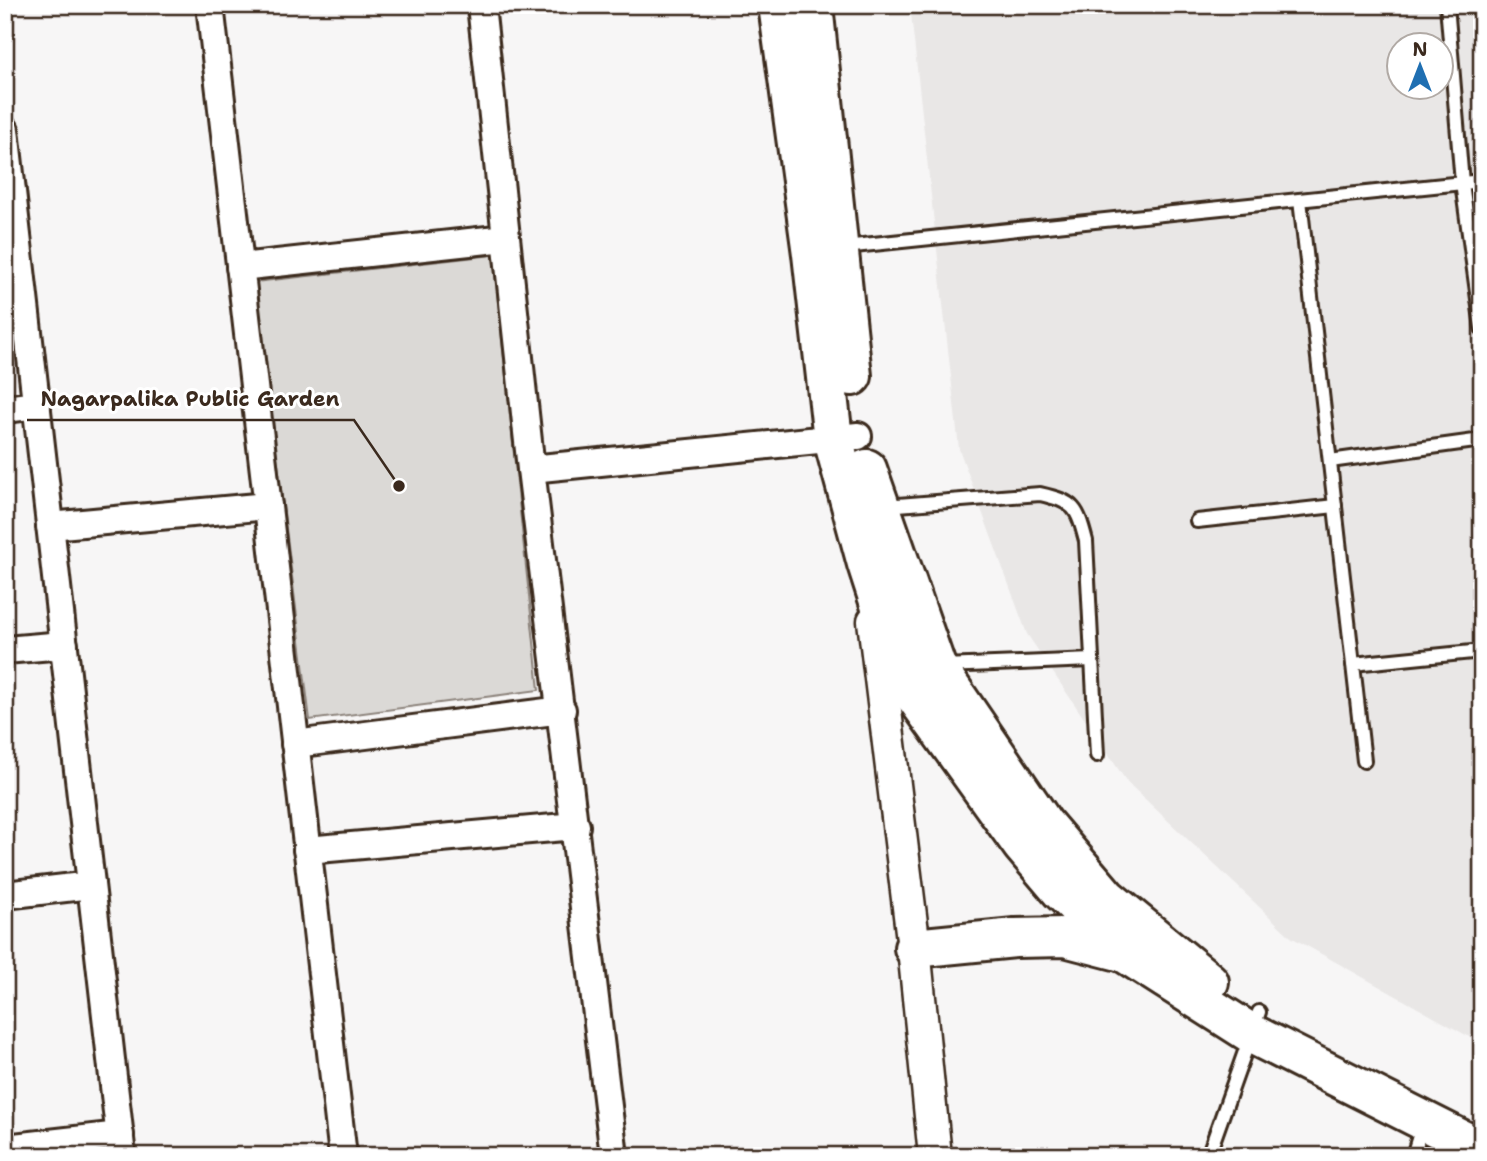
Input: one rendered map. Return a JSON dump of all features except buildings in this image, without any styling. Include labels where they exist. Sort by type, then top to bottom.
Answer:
[{"type":"main road","points":[[778,5],[812,254],[867,564],[905,682],[1022,845],[1061,891],[1125,953]]},
{"type":"main road","points":[[813,5],[840,248],[845,438],[878,506],[936,666],[1043,823],[1107,898],[1255,1023]]},
{"type":"main road","points":[[914,948],[1015,938],[1065,937],[1125,953],[1255,1023],[1421,1128],[1482,1150]]},
{"type":"main road","points":[[1421,1128],[1482,1131]]},
{"type":"street","points":[[210,5],[343,1156]]},
{"type":"street","points":[[481,5],[531,470],[614,1156]]},
{"type":"street","points":[[5,130],[121,1146],[5,1148]]},
{"type":"street","points":[[240,267],[506,238]]},
{"type":"street","points":[[5,409],[37,405]]},
{"type":"street","points":[[531,470],[845,438]]},
{"type":"street","points":[[50,526],[268,506]]},
{"type":"street","points":[[867,564],[914,948],[935,1156]]},
{"type":"street","points":[[5,650],[64,645]]},
{"type":"street","points":[[295,744],[562,710]]},
{"type":"street","points":[[307,850],[576,826]]},
{"type":"street","points":[[5,895],[92,886]]},
{"type":"lane","points":[[1447,5],[1462,183],[1482,328]]},
{"type":"lane","points":[[840,248],[1482,181]]},
{"type":"lane","points":[[1300,200],[1364,761]]},
{"type":"lane","points":[[1329,461],[1482,440]]},
{"type":"lane","points":[[878,506],[1040,494],[1059,498],[1078,511],[1086,541],[1097,755]]},
{"type":"lane","points":[[1197,521],[1335,506]]},
{"type":"lane","points":[[1353,664],[1482,651]]},
{"type":"lane","points":[[936,666],[1092,660]]},
{"type":"lane","points":[[1208,1156],[1255,1023]]},
{"type":"shaded area","points":[[910,5],[1482,5],[1482,1044],[1291,937],[1127,782],[1027,634],[959,449]]},
{"type":"shaded area","points":[[493,255],[539,690],[310,720],[255,282]]},
{"type":"place","name":"Nagarpalika Public Garden","points":[[399,486]]}]
